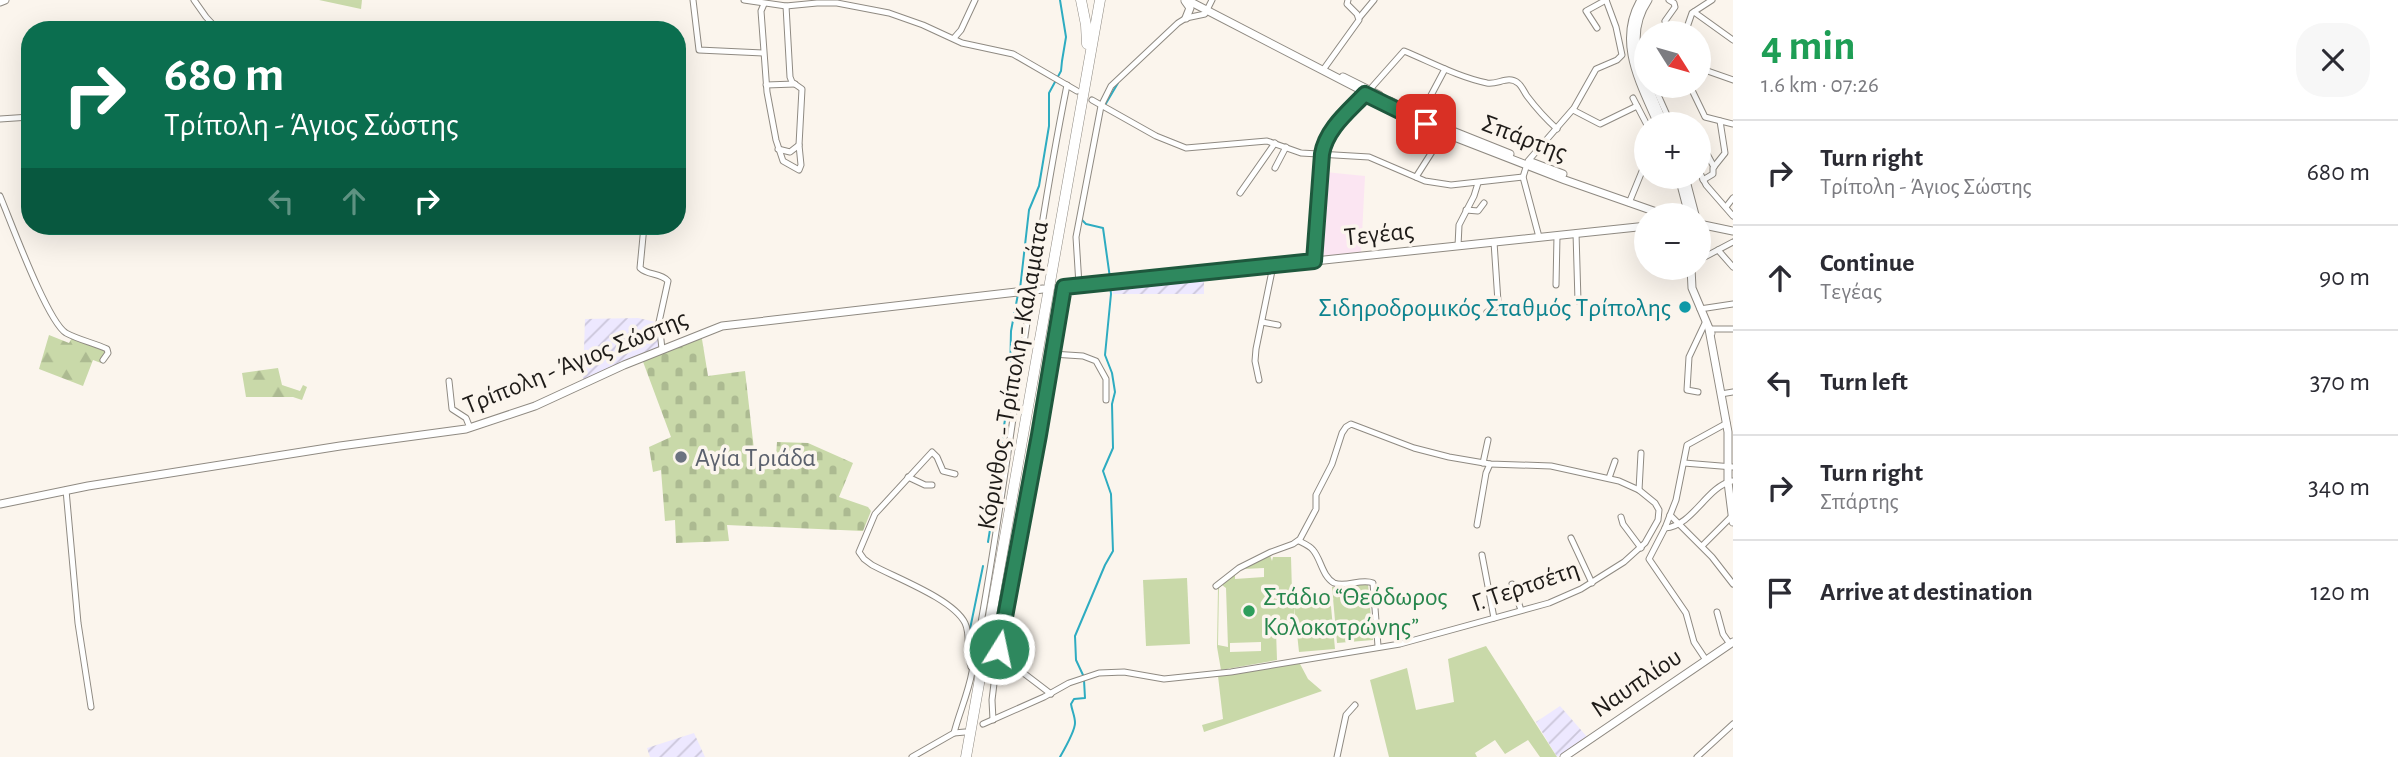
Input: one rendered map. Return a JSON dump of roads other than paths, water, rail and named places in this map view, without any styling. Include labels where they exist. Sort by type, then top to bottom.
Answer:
[{"type":"highway","points":[[1080,0],[1087,33],[1086,74]]},
{"type":"highway","name":"Κόρινθος - Τρίπολη - Καλαμάτα","points":[[966,757],[1100,0]]},
{"type":"highway","name":"Κόρινθος - Τρίπολη - Καλαμάτα","points":[[973,757],[1106,0]]},
{"type":"main road","points":[[0,2],[5,0]]},
{"type":"main road","points":[[1186,0],[1210,6]]},
{"type":"main road","points":[[1186,0],[1190,8],[1186,18]]},
{"type":"main road","points":[[1197,0],[1210,6]]},
{"type":"main road","points":[[1634,65],[1630,41],[1633,17],[1641,0]]},
{"type":"main road","points":[[1638,21],[1648,0]]},
{"type":"main road","name":"Σπάρτης","points":[[1210,6],[1256,35],[1322,70],[1339,75],[1444,133],[1636,203]]},
{"type":"main road","name":"Σπάρτης","points":[[1367,92],[1528,163]]},
{"type":"main road","points":[[1683,189],[1687,203]]},
{"type":"main road","name":"Σπάρτης","points":[[1630,201],[1634,203]]},
{"type":"main road","points":[[1711,226],[1733,231]]},
{"type":"main road","name":"Τεγέας","points":[[1079,285],[1634,227]]},
{"type":"main road","points":[[1691,280],[1709,329],[1727,393],[1733,439]]},
{"type":"main road","points":[[1061,287],[1079,285]]},
{"type":"main road","name":"Τρίπολη - Άγιος Σώστης","points":[[0,504],[66,490],[470,428],[535,406],[662,349],[736,323],[1043,289]]},
{"type":"main road","points":[[1727,393],[1733,518]]},
{"type":"main road","points":[[1730,482],[1733,492]]},
{"type":"main road","name":"Ναυπλίου","points":[[1564,757],[1732,644]]},
{"type":"main road","name":"Ναυπλίου","points":[[1571,757],[1732,644]]},
{"type":"street","points":[[194,0],[209,21]]},
{"type":"street","points":[[693,0],[699,50],[763,53]]},
{"type":"street","points":[[744,0],[786,6],[827,3],[905,18],[962,43],[1013,54],[1077,91]]},
{"type":"street","points":[[954,38],[961,30],[975,0]]},
{"type":"street","points":[[1348,0],[1347,4],[1359,18]]},
{"type":"street","points":[[1322,70],[1374,0]]},
{"type":"street","points":[[1539,237],[1523,177],[1528,163],[1573,110],[1596,69],[1618,59],[1622,54],[1606,0],[1587,10],[1597,28]]},
{"type":"street","points":[[1665,20],[1675,7],[1669,0]]},
{"type":"street","points":[[1688,21],[1694,12],[1712,0]]},
{"type":"street","points":[[764,4],[761,11],[766,85],[778,149],[783,161],[799,170],[803,92],[801,87],[790,80],[786,6]]},
{"type":"street","points":[[1079,285],[1076,237],[1102,106],[1111,86],[1169,30],[1186,18],[1203,15],[1210,6]]},
{"type":"street","points":[[1694,12],[1733,40]]},
{"type":"street","points":[[1314,261],[1324,145],[1331,132],[1404,51],[1485,83],[1499,84],[1508,79],[1514,80],[1557,129]]},
{"type":"street","points":[[1420,116],[1445,69]]},
{"type":"street","points":[[1712,73],[1733,80]]},
{"type":"street","points":[[766,85],[795,84]]},
{"type":"street","points":[[954,733],[964,706],[972,670],[997,529],[1064,84]]},
{"type":"street","points":[[1633,98],[1640,112]]},
{"type":"street","points":[[1695,98],[1703,116],[1733,124]]},
{"type":"street","points":[[1092,100],[1182,148],[1267,141],[1301,153],[1369,157],[1437,184],[1478,183],[1523,177]]},
{"type":"street","points":[[1573,110],[1600,124],[1637,106]]},
{"type":"street","points":[[0,119],[21,118]]},
{"type":"street","points":[[1711,175],[1714,166],[1726,153],[1720,121]]},
{"type":"street","points":[[1416,177],[1444,133]]},
{"type":"street","points":[[1240,193],[1275,143]]},
{"type":"street","points":[[778,149],[790,152],[799,145]]},
{"type":"street","points":[[1275,168],[1286,148]]},
{"type":"street","points":[[1711,161],[1714,166]]},
{"type":"street","points":[[1458,246],[1459,225],[1478,183]]},
{"type":"street","points":[[1630,201],[1635,189]]},
{"type":"street","points":[[1711,189],[1733,216]]},
{"type":"street","points":[[0,196],[51,313],[67,333],[107,349],[108,353],[103,360]]},
{"type":"street","points":[[1726,207],[1733,198]]},
{"type":"street","points":[[1466,210],[1478,211],[1484,203]]},
{"type":"street","points":[[1576,233],[1578,301]]},
{"type":"street","points":[[643,235],[640,268],[668,281],[659,322],[662,349]]},
{"type":"street","points":[[1556,285],[1557,236]]},
{"type":"street","points":[[1487,312],[1497,304],[1494,242]]},
{"type":"street","points":[[1711,254],[1733,242]]},
{"type":"street","points":[[1718,250],[1733,267]]},
{"type":"street","points":[[1259,380],[1255,361],[1256,349],[1273,265]]},
{"type":"street","points":[[993,720],[992,699],[997,659],[1039,435],[1061,287]]},
{"type":"street","points":[[1700,309],[1733,304]]},
{"type":"street","points":[[1698,392],[1687,390],[1688,361],[1706,321]]},
{"type":"street","points":[[1262,322],[1278,326]]},
{"type":"street","points":[[1709,329],[1733,329]]},
{"type":"street","points":[[1052,354],[1083,356],[1097,361],[1106,379],[1106,400]]},
{"type":"street","points":[[449,381],[452,410],[466,418],[470,428]]},
{"type":"street","points":[[1706,660],[1694,642],[1686,613],[1649,559],[1665,528],[1679,491],[1689,442],[1727,423]]},
{"type":"street","points":[[1216,586],[1239,568],[1299,541],[1316,509],[1316,495],[1332,464],[1342,433],[1348,425],[1378,433],[1414,448],[1486,463],[1551,466],[1609,478],[1639,490],[1657,508],[1659,515],[1656,524],[1665,528],[1679,523],[1714,492],[1730,482]]},
{"type":"street","points":[[1477,525],[1486,473],[1488,440]]},
{"type":"street","points":[[955,474],[943,471],[932,452],[875,514],[859,552],[872,565],[935,597],[957,614],[966,625],[968,660],[972,670]]},
{"type":"street","points":[[1639,490],[1641,453]]},
{"type":"street","points":[[1609,478],[1615,461]]},
{"type":"street","points":[[1684,463],[1732,468]]},
{"type":"street","points":[[908,477],[925,485],[932,485]]},
{"type":"street","points":[[66,490],[79,609],[78,623],[91,708]]},
{"type":"street","points":[[1670,515],[1716,561],[1733,584]]},
{"type":"street","points":[[1621,517],[1623,524],[1641,548]]},
{"type":"street","points":[[1702,546],[1733,518]]},
{"type":"street","name":"Γ. Τερτσέτη","points":[[1051,694],[1086,677],[1114,671],[1148,677],[1184,678],[1415,640],[1494,618],[1561,598],[1592,583],[1614,570],[1641,548],[1656,524]]},
{"type":"street","points":[[1572,538],[1592,583]]},
{"type":"street","points":[[1299,541],[1313,549],[1333,582],[1373,583],[1378,646]]},
{"type":"street","points":[[1482,555],[1494,618]]},
{"type":"street","points":[[1512,584],[1521,610]]},
{"type":"street","points":[[1717,612],[1724,634],[1732,644]]},
{"type":"street","points":[[984,724],[1051,694],[1017,668],[997,659]]},
{"type":"street","points":[[1336,757],[1346,715],[1354,705]]},
{"type":"street","points":[[1697,757],[1733,724]]},
{"type":"street","points":[[912,757],[954,733],[965,732]]},
{"type":"waterway","points":[[1020,289],[1029,210],[1039,186],[1049,126],[1049,93],[1061,71],[1066,37],[1060,0]]},
{"type":"waterway","points":[[1105,105],[1118,83]]},
{"type":"waterway","points":[[1082,220],[1086,224],[1103,228],[1110,278]]},
{"type":"waterway","points":[[1083,675],[1076,660],[1075,636],[1113,551],[1111,494],[1103,471],[1113,448],[1112,404],[1115,392],[1105,355],[1110,284]]},
{"type":"waterway","points":[[1010,379],[1011,331],[1018,294]]},
{"type":"waterway","points":[[1000,452],[1006,413]]},
{"type":"waterway","points":[[988,542],[997,464]]},
{"type":"waterway","points":[[970,629],[983,566]]},
{"type":"waterway","points":[[1060,757],[1075,726],[1071,704],[1074,699],[1085,698],[1084,680]]},
{"type":"place","name":"Σιδηροδρομικός Σταθμός Τρίπολης","points":[[1685,307]]},
{"type":"place","name":"Αγία Τριάδα","points":[[681,457]]},
{"type":"place","name":"Στάδιο “Θεόδωρος Κολοκοτρώνης”","points":[[1249,611]]}]
